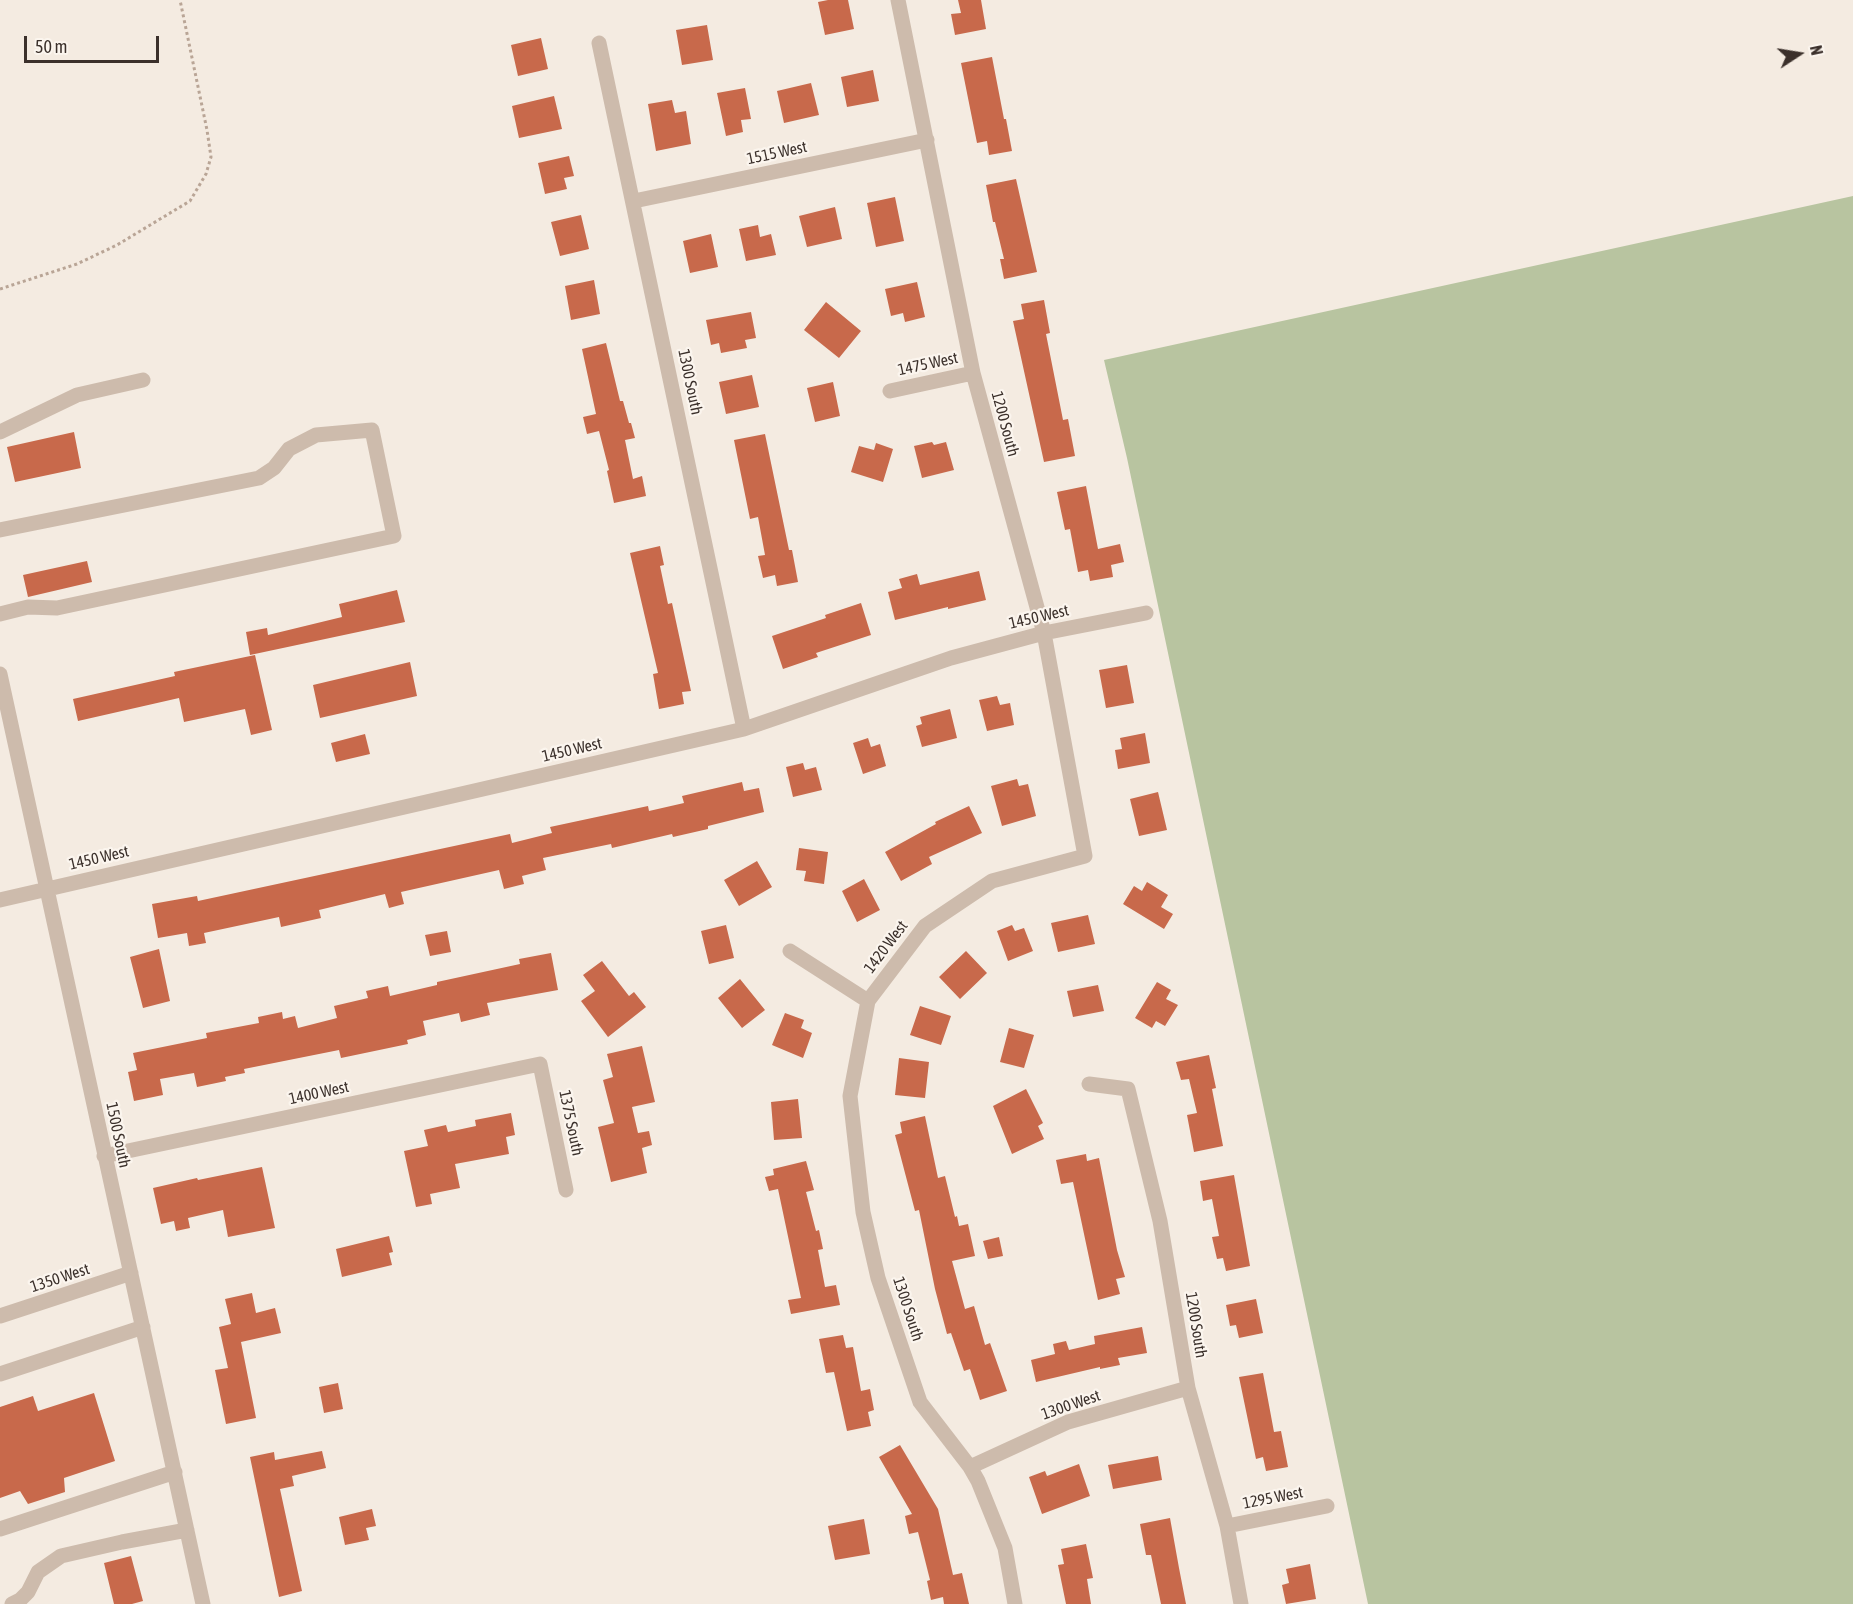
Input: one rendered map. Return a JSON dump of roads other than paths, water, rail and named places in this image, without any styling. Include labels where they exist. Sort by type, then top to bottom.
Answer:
[{"type":"street","name":"1200 South","points":[[898,0],[973,373],[1044,633],[1085,856]]},
{"type":"street","name":"1300 South","points":[[599,43],[744,729]]},
{"type":"street","name":"1515 West","points":[[634,201],[927,140]]},
{"type":"street","name":"1475 West","points":[[890,391],[973,373]]},
{"type":"street","points":[[0,432],[77,395],[143,380]]},
{"type":"street","points":[[0,530],[259,478],[274,468],[289,449],[316,435],[372,430],[394,536],[57,608],[28,607],[0,614]]},
{"type":"street","name":"1450 West","points":[[0,900],[744,729],[951,658],[1044,633],[1146,613]]},
{"type":"street","name":"1500 South","points":[[1,681],[203,1604]]},
{"type":"street","name":"1420 West","points":[[790,951],[868,1001],[925,926],[992,881],[1085,856]]},
{"type":"street","name":"1300 South","points":[[868,1001],[850,1096],[863,1212],[878,1278],[920,1402],[970,1467],[978,1481],[1005,1548],[1015,1604]]},
{"type":"street","name":"1400 West","points":[[104,1156],[540,1064]]},
{"type":"street","name":"1375 South","points":[[540,1064],[566,1190]]},
{"type":"street","name":"1200 South","points":[[1089,1084],[1128,1089],[1160,1221],[1188,1388],[1227,1526],[1241,1604]]},
{"type":"street","name":"1350 West","points":[[0,1316],[131,1274]]},
{"type":"street","points":[[0,1374],[143,1327]]},
{"type":"street","name":"1300 West","points":[[970,1467],[1068,1422],[1188,1388]]},
{"type":"street","points":[[0,1529],[175,1472]]},
{"type":"street","name":"1295 West","points":[[1227,1526],[1327,1506]]},
{"type":"street","points":[[12,1604],[28,1592],[38,1572],[62,1556],[187,1530]]}]
